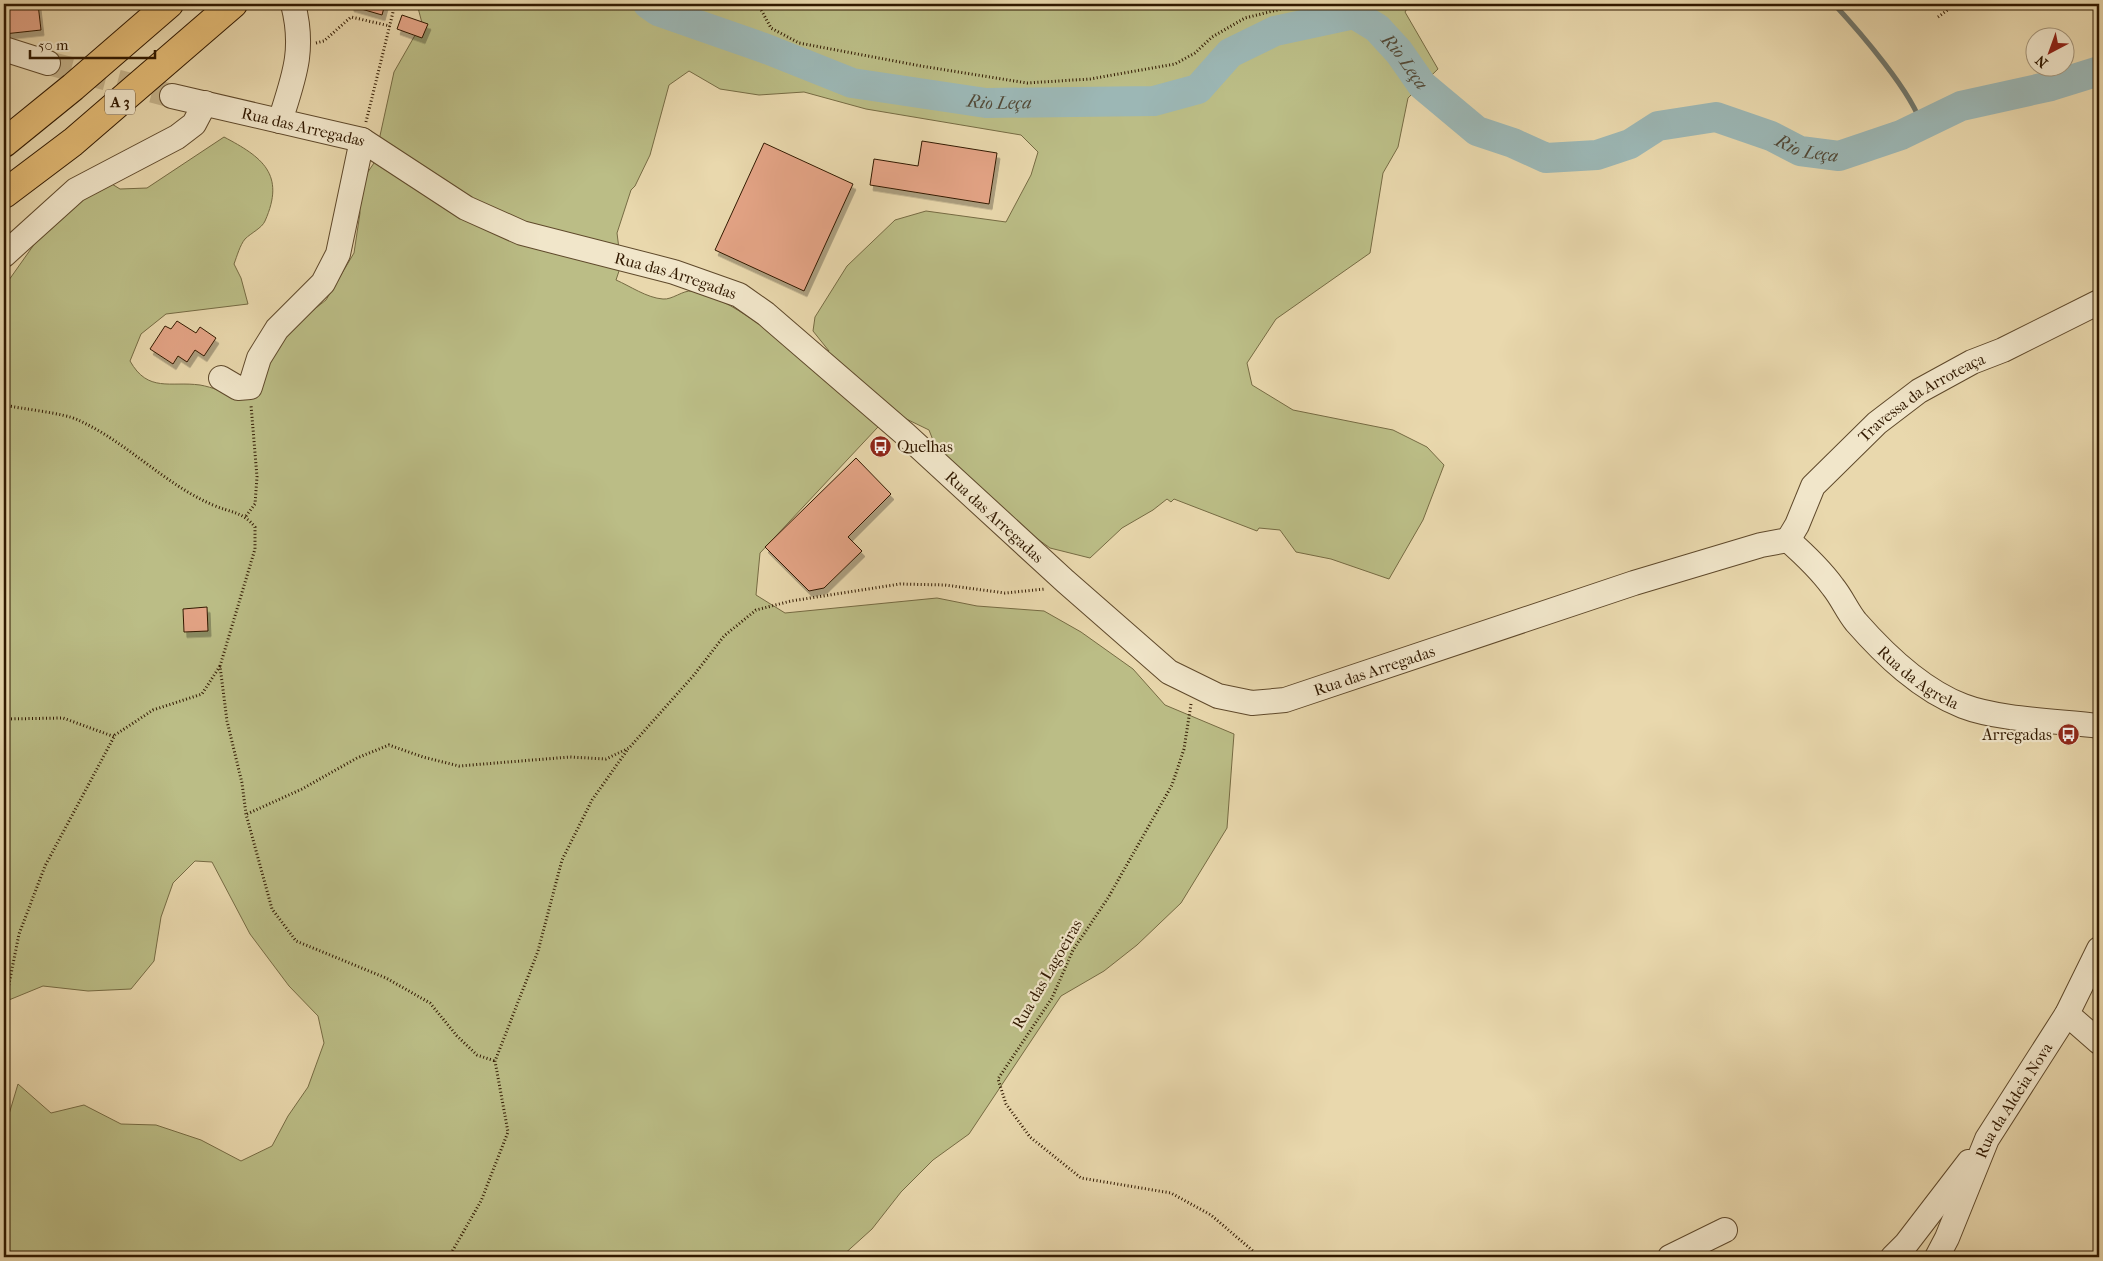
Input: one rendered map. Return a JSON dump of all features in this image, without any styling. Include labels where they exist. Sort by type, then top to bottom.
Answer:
[{"type":"highway","name":"A 3","points":[[4,143],[67,92],[169,4]]},
{"type":"highway","name":"A 3","points":[[4,194],[73,142],[233,4]]},
{"type":"street","points":[[280,121],[297,69],[300,28],[293,4]]},
{"type":"street","points":[[4,49],[48,64]]},
{"type":"street","name":"Rua das Arregadas","points":[[172,96],[362,140],[466,208],[522,233],[674,272],[739,295],[766,314],[905,434],[1169,672],[1218,696],[1252,703],[1285,700],[1634,583],[1762,545],[1788,540]]},
{"type":"street","points":[[4,255],[76,190],[178,137],[194,124],[205,104]]},
{"type":"street","points":[[221,378],[238,388],[250,387],[259,358],[277,329],[323,283],[338,254],[362,140]]},
{"type":"street","name":"Travessa da Arroteaça","points":[[1788,540],[1797,525],[1812,486],[1839,458],[1898,407],[1919,391],[1972,362],[2003,350],[2099,302]]},
{"type":"street","name":"Rua da Agrela","points":[[1788,540],[1814,563],[1834,588],[1855,620],[1890,657],[1919,681],[1964,706],[2006,715],[2099,726]]},
{"type":"street","name":"Rua da Aldeia Nova","points":[[1937,1257],[1947,1238],[1987,1139],[2067,1014],[2099,949]]},
{"type":"street","points":[[2067,1014],[2099,1042]]},
{"type":"street","points":[[1893,1257],[1906,1244],[1987,1139]]},
{"type":"street","points":[[1670,1257],[1725,1230]]},
{"type":"path","points":[[362,140],[395,4]]},
{"type":"path","points":[[758,4],[771,28],[799,43],[921,66],[1027,83],[1090,79],[1175,64],[1195,53],[1212,37],[1245,18],[1301,4]]},
{"type":"path","points":[[1938,17],[1956,4]]},
{"type":"path","points":[[298,47],[324,41],[351,18],[390,26]]},
{"type":"path","points":[[246,516],[255,504],[257,477],[250,387]]},
{"type":"path","points":[[4,405],[77,419],[136,455],[179,487],[213,505],[246,516],[255,527],[255,549],[220,666],[202,694],[153,710],[115,737],[44,866],[19,934],[4,1009]]},
{"type":"path","points":[[449,1257],[480,1201],[508,1132],[495,1061],[538,951],[562,860],[592,800],[629,748],[694,675],[724,636],[756,610],[791,601],[900,584],[945,585],[1004,593],[1052,589],[1066,581]]},
{"type":"path","points":[[220,666],[227,721],[242,783],[246,814],[272,909],[296,941],[386,978],[430,1003],[457,1036],[477,1055],[495,1061]]},
{"type":"path","name":"Rua das Lagoeiras","points":[[1193,685],[1184,749],[1172,785],[1108,898],[1073,950],[1052,998],[998,1079],[1006,1104],[1030,1137],[1081,1178],[1171,1193],[1210,1215],[1260,1257]]},
{"type":"path","points":[[4,719],[63,718],[115,737]]},
{"type":"path","points":[[246,814],[302,789],[357,758],[389,745],[423,757],[459,766],[570,757],[606,759],[629,748]]},
{"type":"green space","points":[[417,4],[1410,4],[1405,12],[1438,69],[1408,98],[1398,147],[1383,173],[1370,253],[1276,319],[1247,363],[1252,385],[1293,410],[1393,430],[1427,447],[1444,465],[1423,520],[1389,579],[1331,559],[1296,552],[1280,530],[1259,528],[1257,531],[1174,499],[1171,502],[1167,499],[1153,510],[1122,528],[1090,558],[1050,548],[976,494],[940,458],[929,430],[892,412],[760,553],[756,595],[785,613],[937,598],[977,606],[1044,611],[1081,632],[1133,669],[1165,705],[1234,734],[1227,828],[1181,903],[1137,945],[1104,971],[1061,996],[969,1134],[933,1160],[901,1192],[872,1229],[841,1257],[4,1257],[4,1131],[18,1084],[51,1113],[84,1105],[121,1124],[156,1125],[201,1140],[241,1161],[272,1146],[288,1116],[308,1087],[324,1043],[318,1016],[289,986],[250,934],[212,862],[195,861],[173,883],[161,917],[154,961],[131,989],[88,991],[43,986],[4,1002],[4,287],[33,246],[94,173],[120,189],[147,188],[224,137],[238,144],[259,160],[267,169],[273,191],[271,205],[265,221],[243,241],[234,264],[241,278],[248,304],[166,314],[141,334],[130,361],[144,378],[152,382],[200,385],[238,397],[279,337],[326,300],[354,253],[360,213],[357,188],[374,163],[394,72],[422,23]],"holes":[[[689,71],[720,89],[759,95],[804,92],[866,109],[1021,135],[1038,152],[1031,175],[1006,222],[926,211],[895,220],[847,266],[815,317],[813,331],[829,351],[806,356],[752,319],[723,302],[692,291],[666,299],[657,298],[616,280],[621,265],[617,233],[631,190],[635,186],[650,155],[669,85]]]},
{"type":"building","points":[[4,4],[38,4],[41,30],[4,34]]},
{"type":"building","points":[[351,4],[385,4],[382,15],[351,6]]},
{"type":"building","points":[[402,15],[428,24],[422,38],[397,29]]},
{"type":"building","points":[[922,141],[997,153],[989,204],[870,185],[874,159],[918,166]]},
{"type":"building","points":[[764,143],[853,184],[804,291],[715,250]]},
{"type":"building","points":[[177,321],[196,333],[200,327],[216,338],[204,356],[195,350],[187,362],[178,356],[173,364],[150,349],[165,326],[171,329]]},
{"type":"building","points":[[856,458],[891,494],[848,537],[862,551],[824,588],[809,591],[765,547]]},
{"type":"building","points":[[207,607],[208,631],[184,632],[183,609]]},
{"type":"waterway","name":"Rio Leça","points":[[648,4],[658,11],[764,48],[852,83],[986,103],[1154,101],[1198,89],[1230,53],[1275,31],[1354,14],[1377,28],[1399,52],[1422,85],[1477,131],[1513,143],[1546,158],[1597,155],[1630,144],[1658,126],[1716,117],[1771,136],[1800,151],[1839,156],[1901,135],[1961,106],[2051,86],[2099,71]]},
{"type":"waterway","points":[[1834,4],[1897,80],[1917,113],[1922,127]]},
{"type":"tunnel","points":[[48,63],[172,96]]},
{"type":"place","name":"Quelhas","points":[[881,446]]},
{"type":"place","name":"Arregadas","points":[[2068,734]]}]
